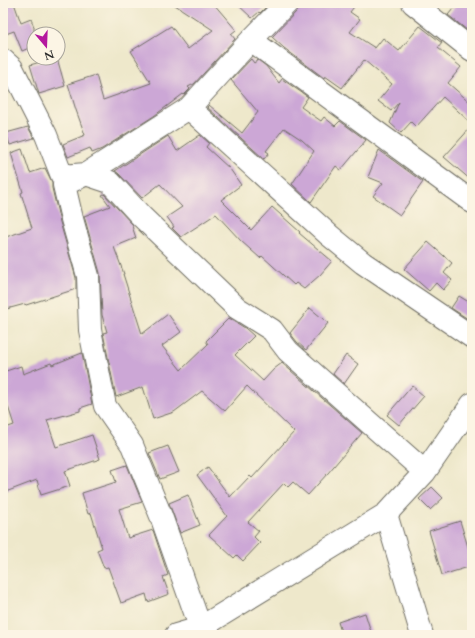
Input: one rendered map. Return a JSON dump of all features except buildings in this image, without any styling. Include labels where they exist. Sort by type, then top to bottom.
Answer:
[{"type":"street","points":[[202,631],[161,516],[132,445],[105,406],[90,330],[88,276],[64,185],[86,174],[189,108],[287,3]]},
{"type":"street","points":[[413,3],[472,50]]},
{"type":"street","points":[[251,40],[472,202]]},
{"type":"street","points":[[3,60],[12,68],[46,135],[62,176],[86,174],[110,182],[142,216],[237,308],[272,330],[288,351],[425,472]]},
{"type":"street","points":[[189,108],[329,235],[363,263],[472,337]]},
{"type":"street","points":[[176,635],[202,631],[386,514],[425,472],[472,404]]},
{"type":"street","points":[[386,514],[422,635]]}]
